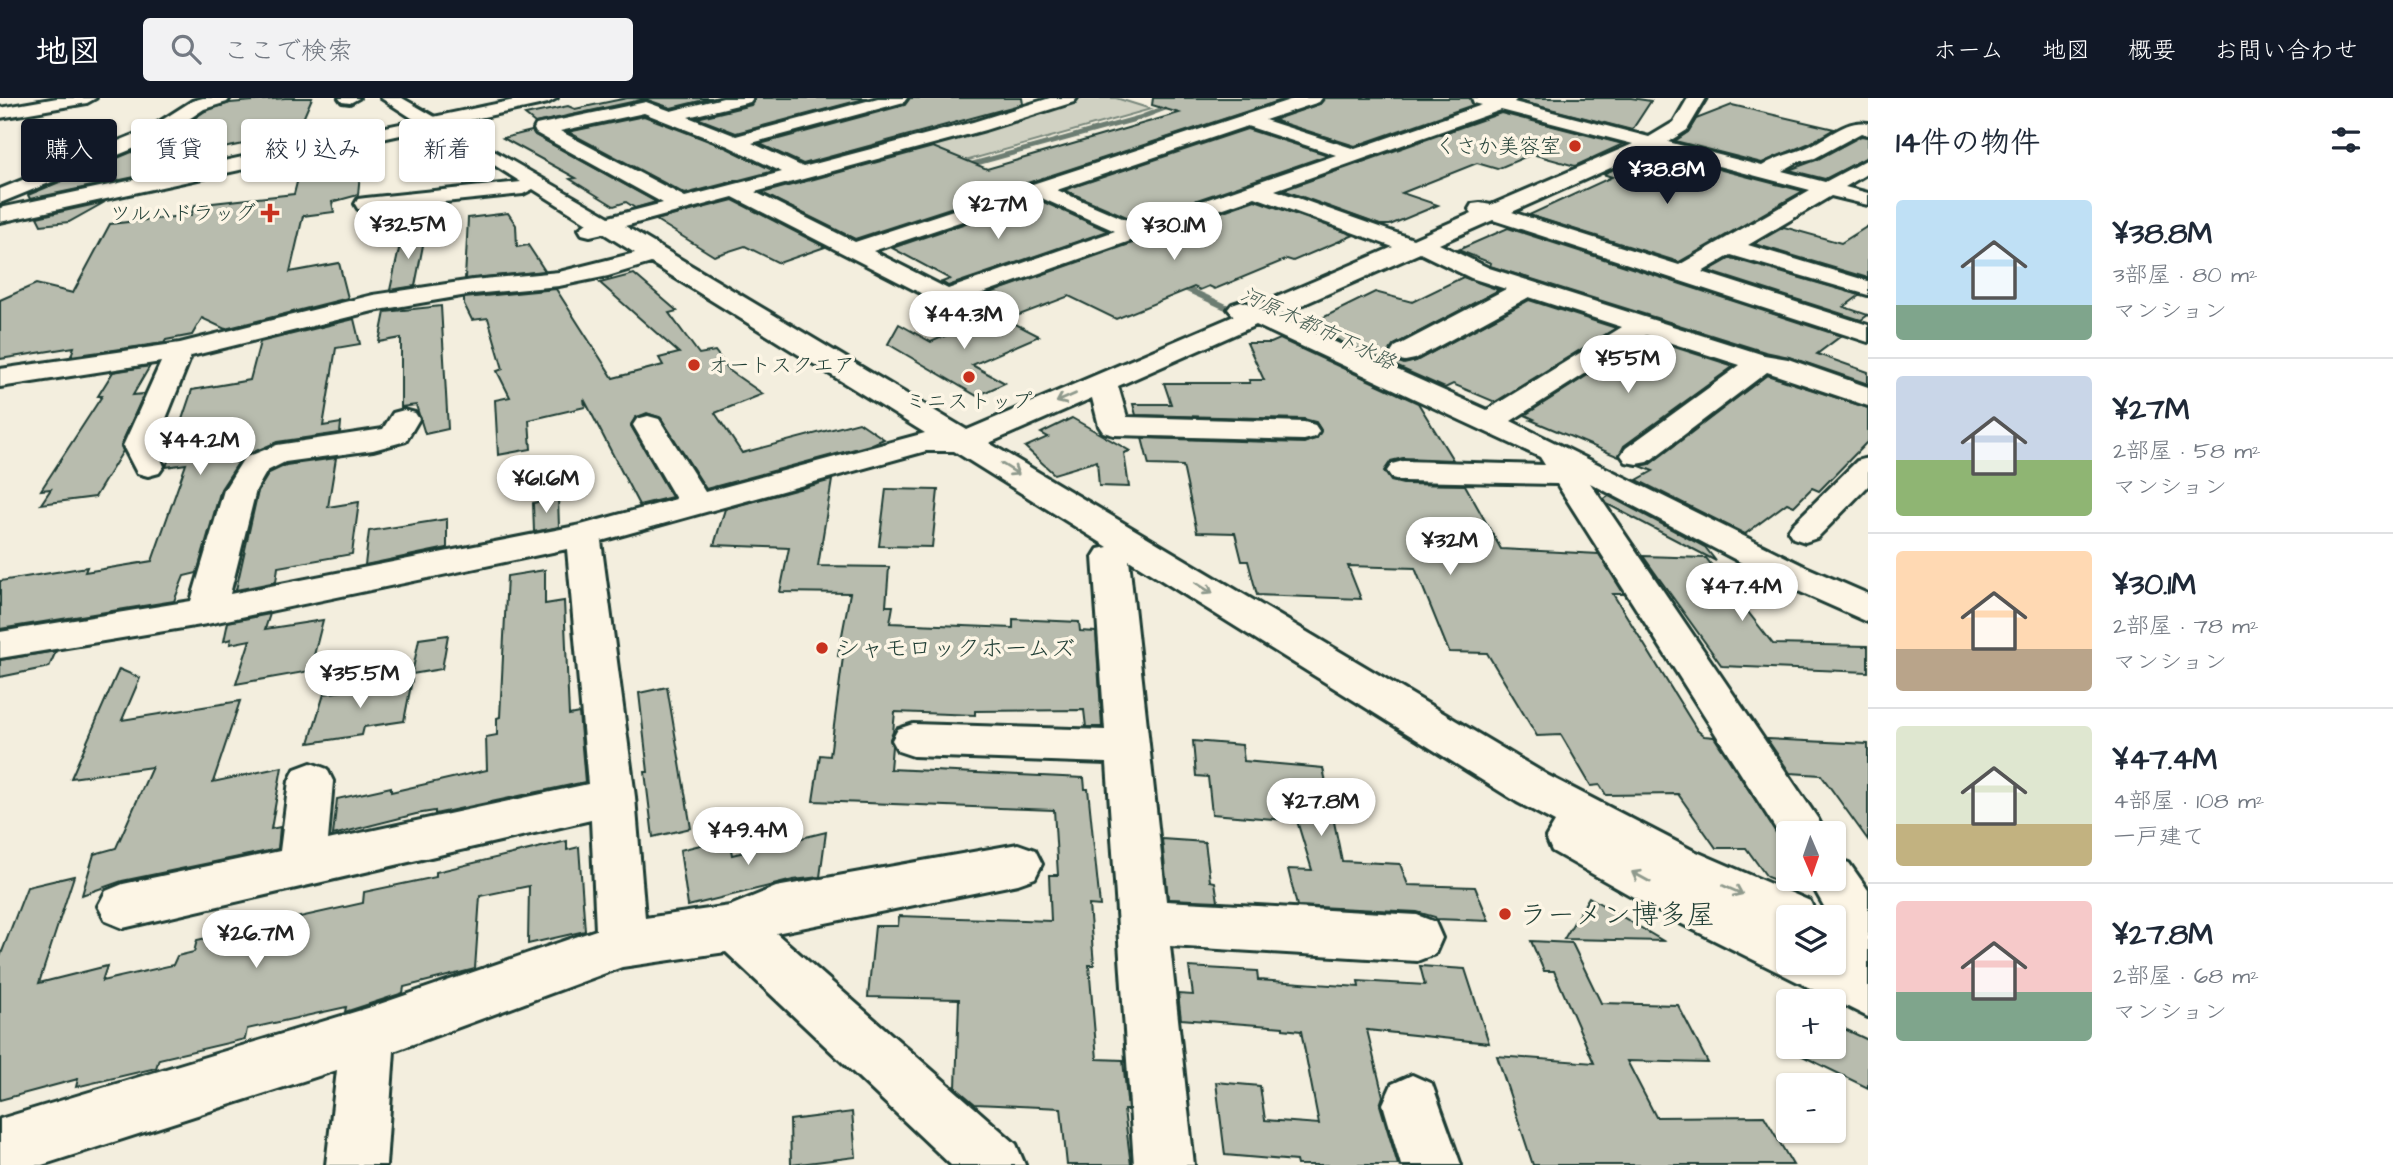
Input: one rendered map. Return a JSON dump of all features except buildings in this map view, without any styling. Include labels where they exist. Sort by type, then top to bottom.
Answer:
[{"type":"street","points":[[0,113],[88,98]]},
{"type":"street","points":[[0,197],[155,133],[198,105],[221,98]]},
{"type":"street","points":[[390,98],[426,119]]},
{"type":"street","points":[[450,119],[513,98]]},
{"type":"street","points":[[457,119],[548,98]]},
{"type":"street","points":[[671,116],[744,98]]},
{"type":"street","points":[[735,142],[898,98]]},
{"type":"street","points":[[495,170],[597,227],[979,126],[1068,98]]},
{"type":"street","points":[[854,250],[1313,98]]},
{"type":"street","points":[[1476,98],[1505,101],[1643,141],[1868,199]]},
{"type":"street","points":[[1643,141],[1672,110],[1677,98]]},
{"type":"street","points":[[945,438],[1246,310],[1410,244],[1482,209],[1681,125],[1697,98]]},
{"type":"street","points":[[735,190],[946,298],[1505,101]]},
{"type":"street","points":[[681,204],[543,129],[646,107],[735,142],[800,173]]},
{"type":"street","points":[[1248,120],[1355,155]]},
{"type":"street","points":[[1765,172],[1793,157],[1808,154],[1858,127],[1868,129]]},
{"type":"street","points":[[0,208],[399,131]]},
{"type":"street","points":[[0,215],[399,132]]},
{"type":"street","points":[[495,158],[646,257],[1533,789],[1675,864],[1776,910]]},
{"type":"street","points":[[1682,274],[1868,165]]},
{"type":"street","points":[[366,205],[523,188]]},
{"type":"street","points":[[1040,190],[1135,232]]},
{"type":"street","points":[[1256,190],[1410,244],[1480,273],[1644,324],[1868,334]]},
{"type":"street","points":[[1482,209],[1682,274],[1752,329],[1761,363]]},
{"type":"street","points":[[1729,247],[1866,288]]},
{"type":"street","points":[[0,378],[180,351],[373,303],[473,287],[559,279],[646,257]]},
{"type":"street","points":[[1405,353],[1529,287]]},
{"type":"street","points":[[0,645],[207,611],[583,535],[697,506],[945,438],[1102,382],[1246,310]]},
{"type":"street","points":[[1246,310],[1489,422],[1560,463],[1868,609]]},
{"type":"street","points":[[1489,422],[1644,324]]},
{"type":"street","points":[[148,466],[139,446],[180,351]]},
{"type":"street","points":[[1637,455],[1761,363],[1778,365],[1868,397]]},
{"type":"street","points":[[1102,382],[1114,426],[1304,431]]},
{"type":"street","points":[[207,611],[240,490],[255,465],[277,454],[373,441],[395,435],[404,419]]},
{"type":"street","points":[[648,425],[697,506]]},
{"type":"street","points":[[945,438],[1111,557],[1477,786],[1691,905],[1776,947]]},
{"type":"street","points":[[1403,471],[1560,463]]},
{"type":"street","points":[[1560,463],[1794,821]]},
{"type":"street","points":[[1805,531],[1868,468]]},
{"type":"street","points":[[1836,499],[1868,512]]},
{"type":"street","points":[[583,535],[612,797],[622,944]]},
{"type":"street","points":[[1111,557],[1164,1165]]},
{"type":"street","points":[[913,740],[1128,747]]},
{"type":"street","points":[[302,864],[310,781]]},
{"type":"street","points":[[123,906],[612,797]]},
{"type":"street","points":[[0,1149],[368,1034],[622,944],[736,928],[776,909],[1018,864]]},
{"type":"street","points":[[1841,891],[1856,914],[1868,949]]},
{"type":"street","points":[[1143,922],[1417,938]]},
{"type":"street","points":[[736,928],[995,1165]]},
{"type":"street","points":[[1846,941],[1868,949]]},
{"type":"street","points":[[1834,975],[1868,992]]},
{"type":"street","points":[[356,1165],[368,1034]]},
{"type":"street","points":[[1412,1104],[1431,1165]]},
{"type":"shaded area","points":[[1078,98],[1116,98],[1151,109],[958,163],[918,145]]},
{"type":"waterway","name":"河原木都市下水路","points":[[962,167],[1139,118],[1192,98]]},
{"type":"waterway","name":"河原木都市下水路","points":[[976,192],[1023,213]]},
{"type":"waterway","name":"河原木都市下水路","points":[[1176,284],[1239,313]]},
{"type":"place","name":"くさか美容室","points":[[1575,146]]},
{"type":"place","name":"ツルハドラッグ","points":[[270,213]]},
{"type":"place","name":"オートスクエア","points":[[694,365]]},
{"type":"place","name":"ミニストップ","points":[[969,377]]},
{"type":"place","name":"シャモロックホームズ","points":[[822,648]]},
{"type":"place","name":"ラーメン博多屋","points":[[1505,914]]}]
